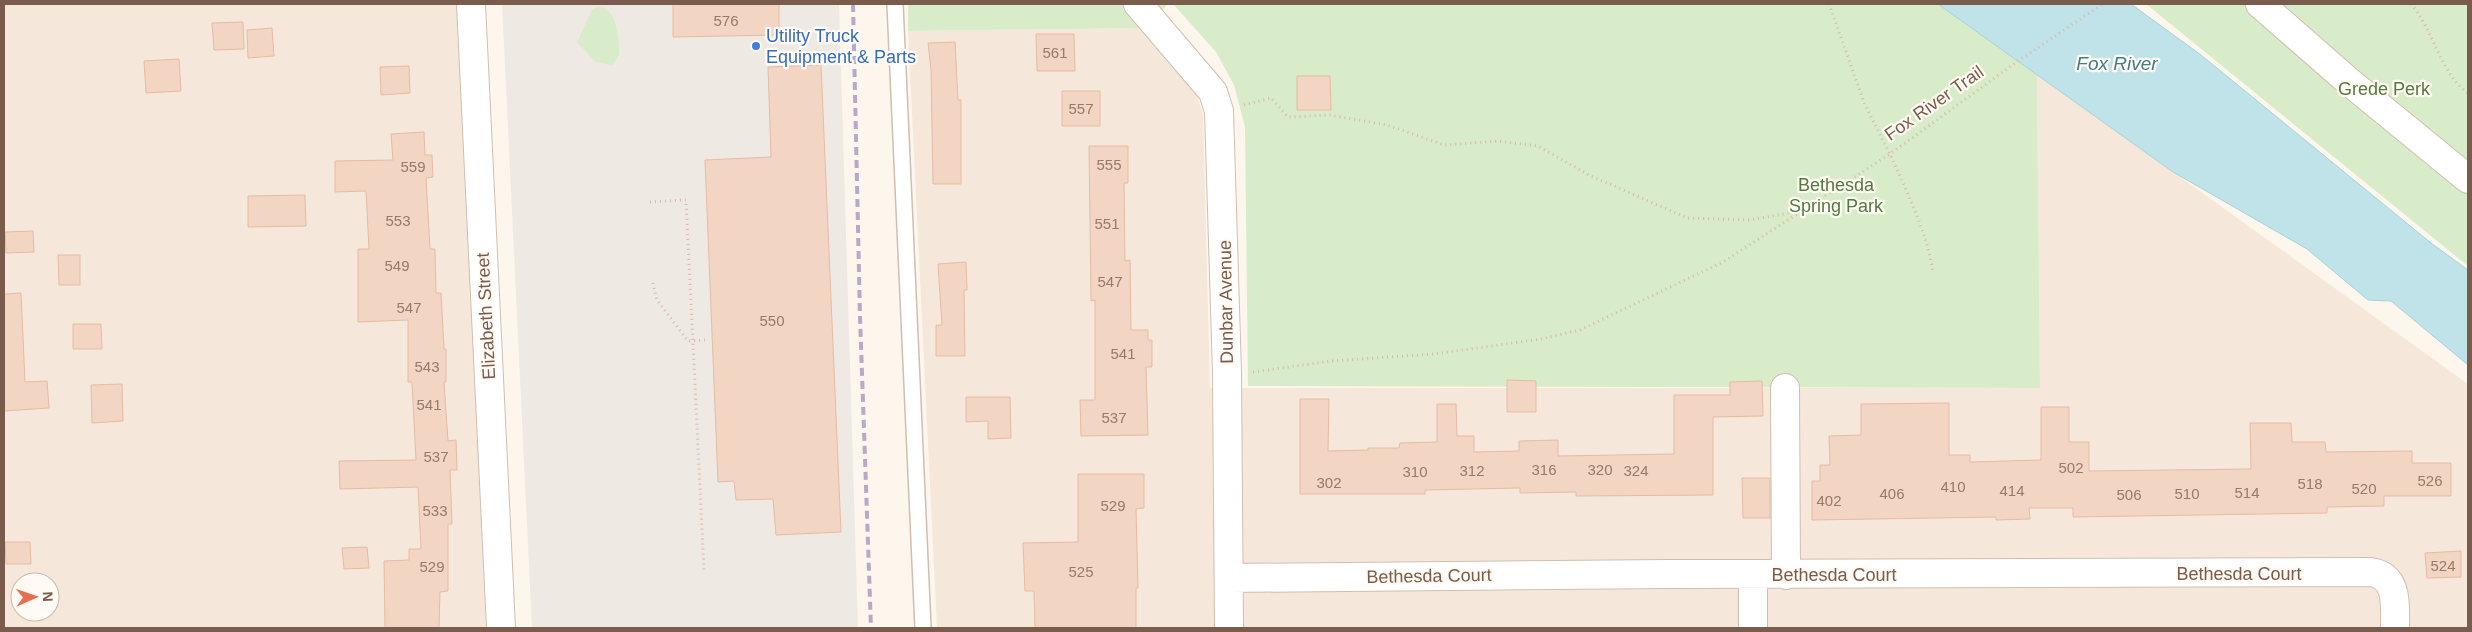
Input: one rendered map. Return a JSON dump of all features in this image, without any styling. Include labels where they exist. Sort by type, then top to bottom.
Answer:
[{"type":"street","name":"Elizabeth Street","points":[[471,4],[501,628]]},
{"type":"street","name":"Dunbar Avenue","points":[[1138,4],[1213,92],[1220,111],[1227,373],[1229,628]]},
{"type":"street","points":[[2260,4],[2347,80],[2468,179]]},
{"type":"street","points":[[1785,388],[1786,575]]},
{"type":"street","name":"Bethesda Court","points":[[1229,578],[2371,572],[2379,574],[2390,584],[2395,593],[2395,628]]},
{"type":"street","points":[[1753,575],[1753,628]]},
{"type":"lane","points":[[895,4],[923,628]]},
{"type":"path","name":"Fox River Trail","points":[[1829,4],[1865,105],[1890,154],[2018,61],[2102,4]]},
{"type":"path","points":[[2411,4],[2427,27],[2455,82],[2468,93]]},
{"type":"path","points":[[1220,111],[1271,98],[1288,117],[1329,115],[1387,125],[1444,145],[1498,142],[1538,146],[1589,175],[1687,218],[1749,220],[1801,211]]},
{"type":"path","points":[[1227,373],[1267,371],[1331,361],[1434,354],[1541,339],[1580,330],[1723,262],[1890,154],[1924,232],[1930,250],[1933,273]]},
{"type":"path","points":[[650,202],[686,200],[704,570]]},
{"type":"path","points":[[653,283],[657,300],[688,341],[705,340]]},
{"type":"shaded area","points":[[4,4],[460,4],[486,628],[4,628]]},
{"type":"shaded area","points":[[502,4],[839,4],[858,628],[532,628]]},
{"type":"shaded area","points":[[1145,28],[1197,96],[1203,115],[1210,388],[2040,388],[2037,74],[2468,384],[2468,628],[937,628],[908,31]]},
{"type":"green space","points":[[908,4],[1168,4],[1145,28],[908,31]]},
{"type":"green space","name":"Bethesda Spring Park","points":[[1173,4],[2117,4],[2037,74],[2040,388],[1248,386],[1245,127],[1234,85],[1216,52]]},
{"type":"green space","name":"Grede Perk","points":[[2146,4],[2468,4],[2468,266]]},
{"type":"green space","points":[[597,7],[604,8],[609,12],[618,32],[619,55],[612,65],[595,62],[577,42],[592,10]]},
{"type":"water","name":"Fox River","points":[[1938,4],[2131,4],[2201,55],[2431,243],[2468,270],[2468,365],[2391,301],[2368,300],[2307,249],[2173,172]]},
{"type":"building","points":[[673,4],[779,4],[779,35],[673,37]]},
{"type":"building","points":[[243,22],[244,49],[214,50],[212,23]]},
{"type":"building","points":[[272,28],[274,56],[248,58],[247,30]]},
{"type":"building","points":[[1036,34],[1074,34],[1075,71],[1037,71]]},
{"type":"building","points":[[955,42],[958,100],[961,100],[961,184],[933,184],[931,70],[928,43]]},
{"type":"building","points":[[179,59],[181,91],[146,93],[144,61]]},
{"type":"building","points":[[821,65],[841,532],[776,535],[773,499],[736,500],[734,481],[718,482],[705,160],[771,157],[768,67]]},
{"type":"building","points":[[409,66],[410,93],[381,95],[380,67]]},
{"type":"building","points":[[1297,76],[1330,76],[1331,110],[1297,110]]},
{"type":"building","points":[[1062,91],[1100,91],[1100,126],[1062,126]]},
{"type":"building","points":[[424,132],[425,155],[432,155],[433,177],[426,178],[430,249],[435,249],[436,293],[441,293],[444,349],[446,349],[446,382],[444,382],[448,441],[456,440],[457,470],[450,470],[452,524],[448,524],[448,591],[440,592],[439,628],[385,628],[384,561],[409,560],[409,549],[421,549],[418,487],[340,489],[339,461],[416,460],[412,382],[408,382],[408,320],[358,322],[358,249],[369,249],[366,191],[335,192],[335,161],[393,160],[391,134]]},
{"type":"building","points":[[1089,146],[1128,146],[1128,183],[1124,183],[1125,261],[1130,260],[1131,330],[1148,330],[1148,340],[1152,340],[1152,367],[1146,367],[1148,435],[1081,436],[1080,400],[1095,400],[1095,300],[1091,301]]},
{"type":"building","points":[[305,195],[306,226],[248,227],[248,196]]},
{"type":"building","points":[[33,231],[34,252],[6,253],[5,232]]},
{"type":"building","points":[[58,255],[80,255],[80,285],[59,285]]},
{"type":"building","points":[[966,262],[967,290],[964,290],[965,356],[936,356],[936,325],[942,325],[938,264]]},
{"type":"building","points":[[21,293],[25,382],[47,381],[49,408],[4,411],[4,294]]},
{"type":"building","points":[[73,324],[101,324],[102,349],[73,349]]},
{"type":"building","points":[[1507,380],[1536,381],[1536,412],[1507,412]]},
{"type":"building","points":[[1762,381],[1763,416],[1713,417],[1713,495],[1576,496],[1576,492],[1520,493],[1520,488],[1425,490],[1425,494],[1300,494],[1300,399],[1329,399],[1328,451],[1399,448],[1400,443],[1437,442],[1437,404],[1456,404],[1457,436],[1474,436],[1474,452],[1519,451],[1519,441],[1558,440],[1558,456],[1674,454],[1674,395],[1730,395],[1730,382]]},
{"type":"building","points":[[122,384],[123,421],[92,423],[91,385]]},
{"type":"building","points":[[966,397],[1010,397],[1011,438],[988,439],[988,421],[966,422]]},
{"type":"building","points":[[1949,403],[1949,455],[1970,455],[1970,462],[2041,460],[2041,407],[2069,407],[2069,442],[2089,442],[2089,471],[2251,469],[2250,423],[2291,423],[2292,442],[2325,442],[2326,452],[2412,451],[2412,463],[2451,463],[2451,496],[2384,496],[2384,506],[2327,507],[2327,513],[2073,517],[2073,508],[2029,508],[2030,519],[1996,520],[1996,517],[1812,520],[1812,481],[1820,481],[1820,465],[1830,465],[1829,436],[1861,435],[1861,404]]},
{"type":"building","points":[[1078,474],[1144,474],[1144,508],[1136,509],[1138,588],[1136,588],[1136,628],[1035,628],[1034,591],[1025,591],[1023,543],[1078,542]]},
{"type":"building","points":[[1742,478],[1770,478],[1770,518],[1743,518]]},
{"type":"building","points":[[5,542],[30,542],[31,564],[6,564]]},
{"type":"building","points":[[367,547],[369,568],[344,569],[342,548]]},
{"type":"building","points":[[2461,551],[2461,577],[2427,578],[2425,553]]},
{"type":"railway","points":[[853,4],[860,317],[871,628]]},
{"type":"place","name":"Utility Truck Equipment & Parts","points":[[756,46]]}]
